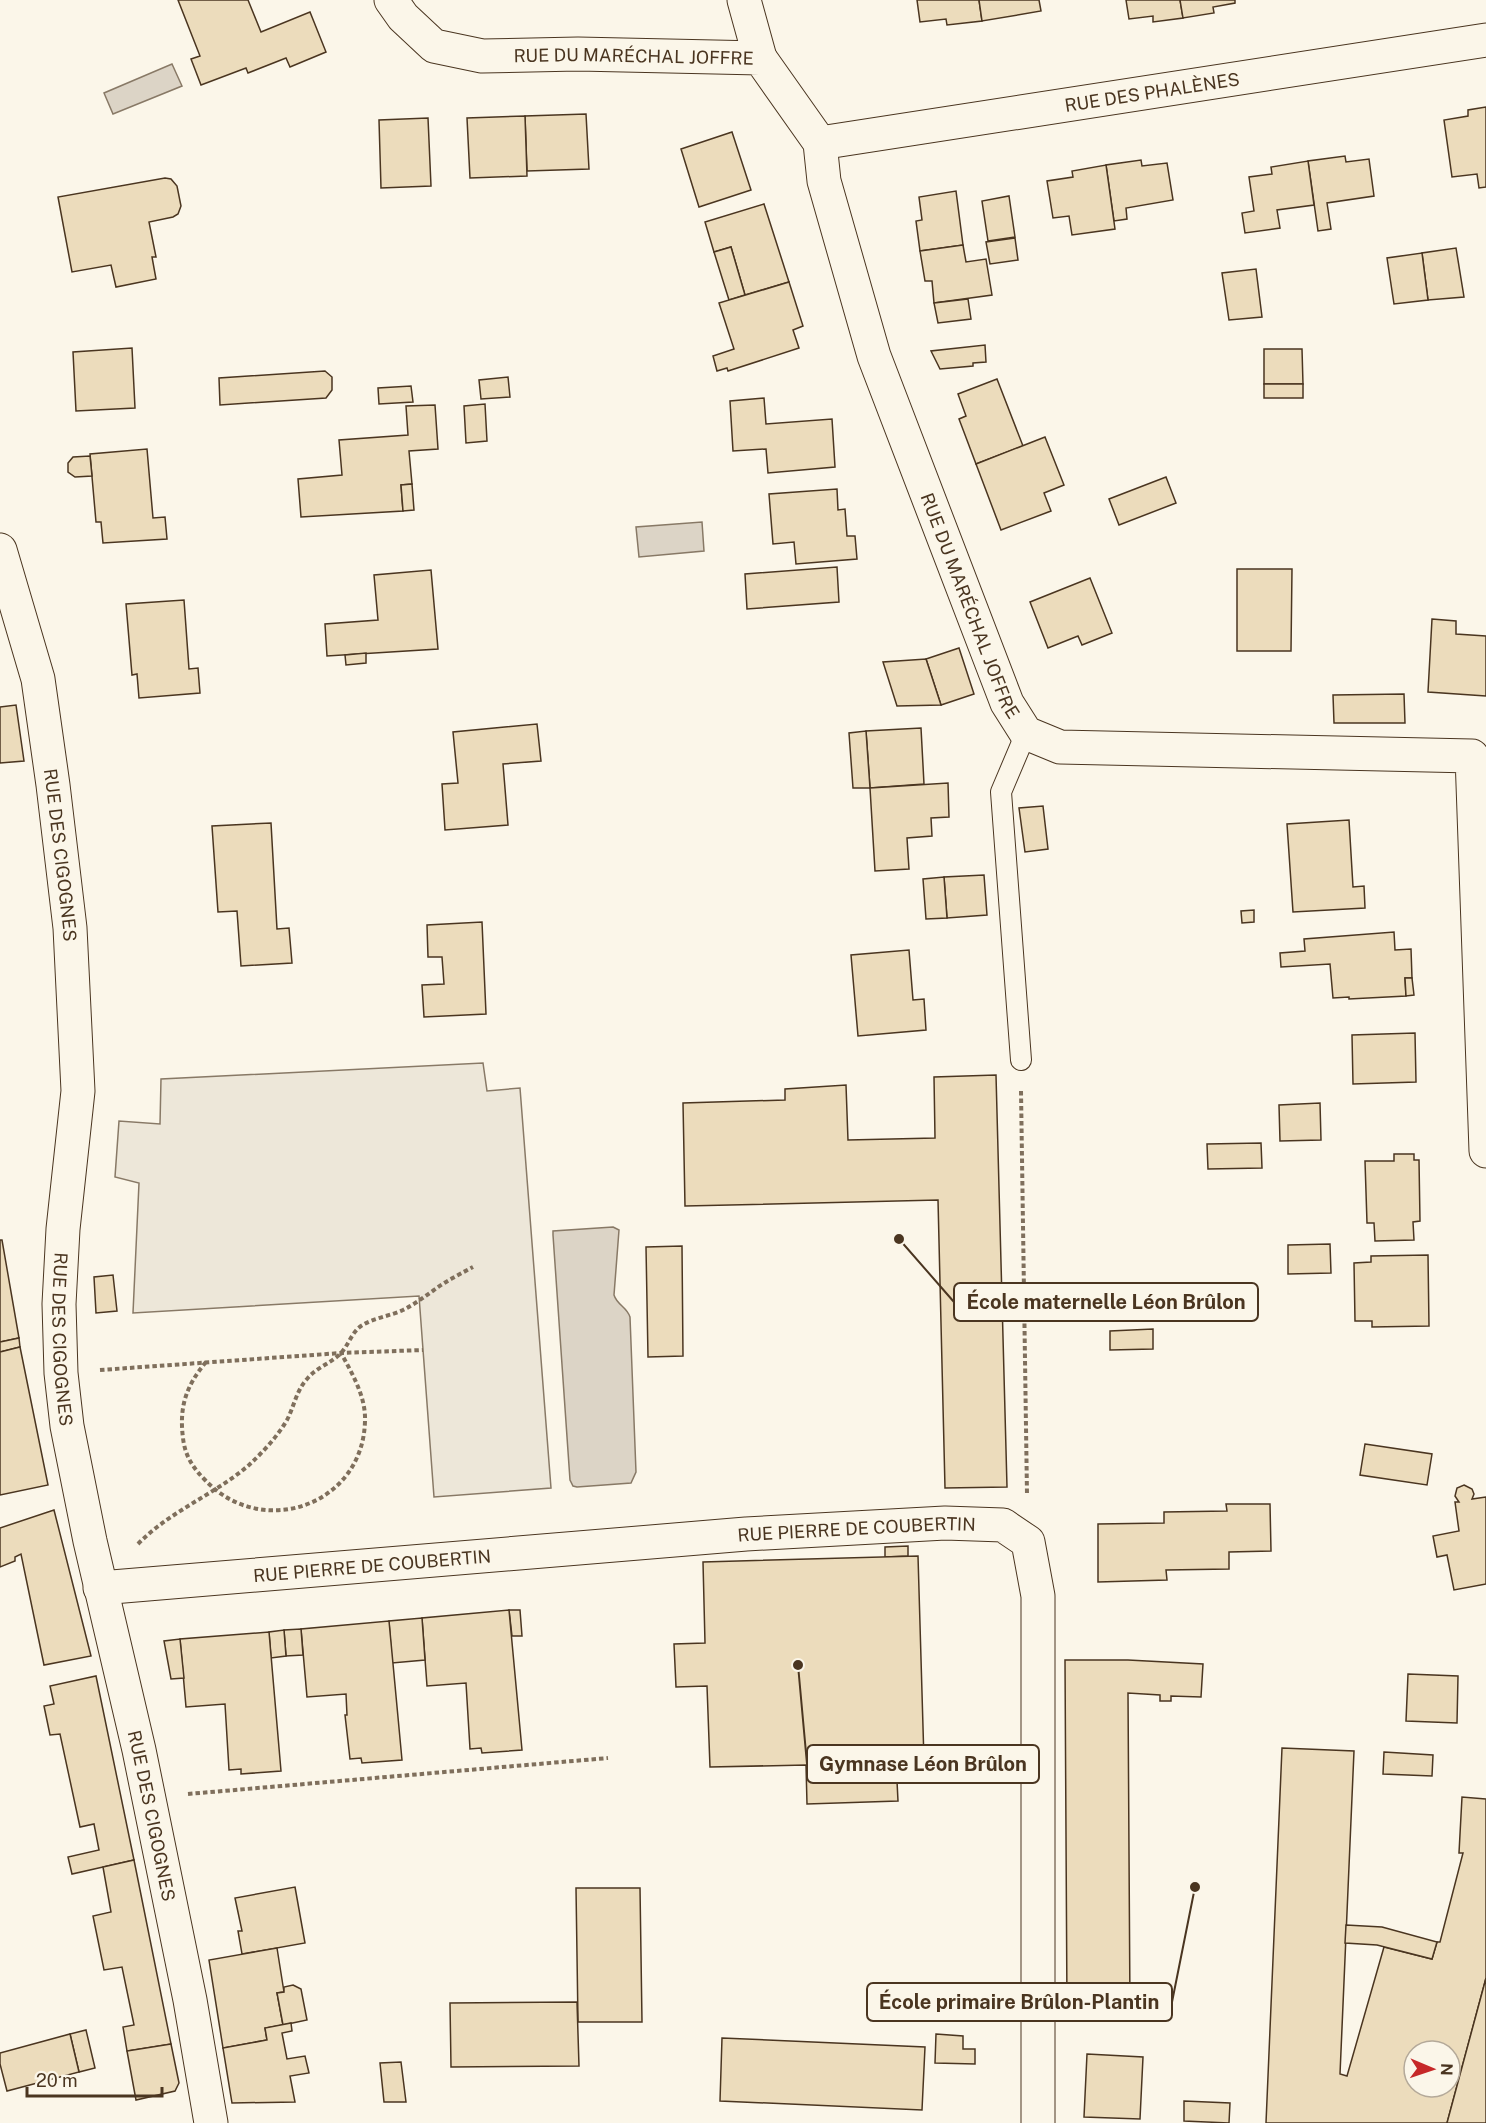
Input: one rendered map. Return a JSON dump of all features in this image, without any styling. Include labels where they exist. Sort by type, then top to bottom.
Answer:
[{"type":"street","name":"RUE DU MARÉCHAL JOFFRE","points":[[391,0],[403,16],[434,46],[482,56],[578,54],[760,57],[820,144],[824,181],[873,356],[1006,703],[1026,733],[1060,747],[1479,756],[1486,1151]]},
{"type":"street","points":[[744,0],[760,57]]},
{"type":"street","name":"RUE DES PHALÈNES","points":[[820,144],[1486,40]]},
{"type":"street","name":"RUE DES CIGOGNES","points":[[0,550],[38,679],[54,785],[70,928],[78,1091],[59,1278],[58,1330],[67,1426],[190,2000],[211,2123]]},
{"type":"street","name":"RUE PIERRE DE COUBERTIN","points":[[100,1588],[746,1534],[945,1524],[1003,1525],[1028,1542]]},
{"type":"street","points":[[1028,1542],[1038,1596],[1038,2123]]},
{"type":"lane","points":[[1021,1060],[1001,792],[1026,733]]},
{"type":"path","points":[[1021,1060],[1028,1542]]},
{"type":"path","points":[[100,1588],[148,1533],[215,1490],[272,1443],[288,1418],[296,1397],[307,1379],[322,1365],[341,1353],[361,1326],[393,1315],[419,1302],[448,1281],[473,1267]]},
{"type":"path","points":[[61,1373],[341,1353],[423,1350]]},
{"type":"path","points":[[206,1362],[185,1397],[180,1419],[183,1443],[190,1463],[215,1490],[239,1504],[280,1511],[301,1507],[322,1497],[336,1486],[357,1457],[365,1420],[362,1400],[354,1377],[341,1353]]},
{"type":"path","points":[[148,1798],[608,1758]]},
{"type":"shaded area","points":[[172,64],[182,86],[113,114],[104,93]]},
{"type":"shaded area","points":[[702,522],[704,551],[639,557],[636,527]]},
{"type":"shaded area","points":[[483,1063],[487,1091],[520,1088],[551,1488],[434,1497],[419,1296],[133,1313],[139,1183],[115,1177],[119,1121],[160,1124],[161,1079]]},
{"type":"shaded area","points":[[613,1227],[619,1230],[614,1295],[630,1317],[636,1472],[631,1483],[577,1487],[573,1486],[570,1480],[553,1231]]},
{"type":"building","points":[[178,0],[248,0],[261,32],[310,12],[326,52],[290,67],[286,58],[248,73],[246,68],[201,85],[191,59],[200,56]]},
{"type":"building","points":[[917,0],[979,0],[982,21],[947,25],[946,19],[920,22]]},
{"type":"building","points":[[979,0],[1039,0],[1041,11],[982,21]]},
{"type":"building","points":[[1126,0],[1180,0],[1183,18],[1153,22],[1153,16],[1129,19]]},
{"type":"building","points":[[1180,0],[1235,0],[1235,3],[1213,7],[1214,13],[1183,18]]},
{"type":"building","points":[[1486,107],[1486,187],[1479,188],[1477,174],[1452,177],[1444,120],[1468,116],[1468,110]]},
{"type":"building","points":[[586,114],[589,169],[527,171],[525,116]]},
{"type":"building","points":[[525,116],[527,176],[470,178],[467,118]]},
{"type":"building","points":[[428,118],[431,186],[381,188],[379,120]]},
{"type":"building","points":[[732,132],[751,190],[699,207],[681,149]]},
{"type":"building","points":[[1345,156],[1346,162],[1369,159],[1374,196],[1327,203],[1331,229],[1318,231],[1308,161]]},
{"type":"building","points":[[1141,160],[1142,166],[1167,163],[1173,200],[1126,208],[1127,219],[1114,221],[1106,165]]},
{"type":"building","points":[[1308,161],[1314,205],[1277,210],[1280,228],[1245,233],[1242,213],[1254,211],[1249,177],[1272,174],[1271,167]]},
{"type":"building","points":[[1106,165],[1115,229],[1072,235],[1069,216],[1053,218],[1047,181],[1073,177],[1072,171]]},
{"type":"building","points":[[165,178],[171,179],[177,186],[181,206],[178,214],[173,217],[149,222],[156,257],[152,257],[156,279],[116,287],[111,265],[72,272],[58,197]]},
{"type":"building","points":[[956,191],[963,245],[920,251],[916,221],[922,220],[919,197]]},
{"type":"building","points":[[1009,196],[1015,237],[988,241],[982,201]]},
{"type":"building","points":[[764,204],[789,282],[745,295],[731,247],[714,252],[705,222]]},
{"type":"building","points":[[1015,238],[1018,260],[990,264],[986,242]]},
{"type":"building","points":[[963,245],[966,262],[986,259],[992,295],[934,303],[932,281],[925,281],[920,251]]},
{"type":"building","points":[[731,247],[745,295],[729,300],[714,252]]},
{"type":"building","points":[[1456,248],[1464,297],[1428,300],[1422,253]]},
{"type":"building","points":[[1422,253],[1428,300],[1394,304],[1387,258]]},
{"type":"building","points":[[1256,269],[1262,317],[1229,320],[1222,273]]},
{"type":"building","points":[[789,282],[803,326],[793,330],[799,348],[728,371],[727,368],[717,371],[713,356],[734,349],[719,303]]},
{"type":"building","points":[[968,299],[971,319],[938,323],[934,303]]},
{"type":"building","points":[[985,345],[986,362],[973,363],[973,366],[940,369],[931,351]]},
{"type":"building","points":[[132,348],[135,408],[76,411],[73,352]]},
{"type":"building","points":[[1264,349],[1302,349],[1303,384],[1264,384]]},
{"type":"building","points":[[325,371],[332,377],[332,390],[326,398],[220,405],[219,378]]},
{"type":"building","points":[[508,377],[510,397],[481,399],[479,380]]},
{"type":"building","points":[[997,379],[1023,446],[976,464],[959,419],[966,416],[958,394]]},
{"type":"building","points":[[1264,384],[1303,384],[1303,398],[1264,398]]},
{"type":"building","points":[[411,386],[413,402],[379,404],[378,388]]},
{"type":"building","points":[[764,398],[766,424],[832,419],[835,467],[768,473],[766,449],[733,451],[730,401]]},
{"type":"building","points":[[485,404],[487,441],[466,443],[464,406]]},
{"type":"building","points":[[435,405],[438,449],[409,451],[412,484],[401,485],[403,511],[301,517],[298,479],[342,475],[339,440],[408,435],[406,406]]},
{"type":"building","points":[[1045,437],[1064,485],[1044,493],[1051,511],[1001,530],[976,464]]},
{"type":"building","points":[[147,449],[153,518],[165,517],[167,539],[103,543],[101,522],[96,522],[90,454]]},
{"type":"building","points":[[90,456],[92,476],[75,477],[68,472],[68,463],[73,457]]},
{"type":"building","points":[[1166,477],[1176,503],[1119,525],[1109,499]]},
{"type":"building","points":[[412,484],[414,510],[403,511],[401,485]]},
{"type":"building","points":[[837,489],[838,510],[845,509],[847,536],[855,536],[857,559],[796,564],[794,542],[773,544],[769,494]]},
{"type":"building","points":[[837,567],[839,602],[747,609],[745,574]]},
{"type":"building","points":[[1237,569],[1292,569],[1291,651],[1237,651]]},
{"type":"building","points":[[431,570],[438,649],[327,656],[325,624],[378,620],[374,575]]},
{"type":"building","points":[[1090,578],[1112,633],[1082,645],[1078,636],[1048,648],[1030,602]]},
{"type":"building","points":[[184,600],[189,669],[198,668],[200,693],[139,698],[137,674],[132,675],[126,604]]},
{"type":"building","points":[[1432,619],[1456,621],[1456,634],[1486,636],[1486,696],[1428,692]]},
{"type":"building","points":[[959,648],[974,694],[941,705],[926,659]]},
{"type":"building","points":[[366,653],[366,663],[346,665],[345,655]]},
{"type":"building","points":[[926,659],[941,705],[897,706],[883,662]]},
{"type":"building","points":[[1404,694],[1405,723],[1334,723],[1333,695]]},
{"type":"building","points":[[16,705],[24,761],[0,763],[0,707]]},
{"type":"building","points":[[537,724],[541,761],[503,764],[508,825],[445,830],[442,784],[458,783],[453,732]]},
{"type":"building","points":[[921,728],[924,784],[870,788],[866,731]]},
{"type":"building","points":[[866,731],[870,788],[853,788],[849,733]]},
{"type":"building","points":[[948,783],[949,817],[931,818],[932,836],[907,838],[909,869],[875,871],[870,788]]},
{"type":"building","points":[[1043,806],[1048,849],[1025,852],[1019,808]]},
{"type":"building","points":[[1349,820],[1353,887],[1364,886],[1365,908],[1293,912],[1287,824]]},
{"type":"building","points":[[271,823],[277,929],[289,928],[292,963],[241,966],[237,911],[218,912],[212,826]]},
{"type":"building","points":[[984,875],[987,915],[947,918],[944,877]]},
{"type":"building","points":[[944,877],[947,918],[926,919],[923,879]]},
{"type":"building","points":[[1254,910],[1254,922],[1242,923],[1241,911]]},
{"type":"building","points":[[482,922],[486,1014],[424,1017],[422,985],[444,984],[442,957],[428,957],[427,925]]},
{"type":"building","points":[[1394,932],[1395,950],[1411,949],[1412,978],[1405,978],[1406,996],[1333,998],[1330,964],[1281,967],[1280,953],[1305,951],[1304,939]]},
{"type":"building","points":[[909,950],[913,1000],[924,999],[926,1030],[858,1036],[851,955]]},
{"type":"building","points":[[1405,978],[1412,978],[1414,995],[1406,996]]},
{"type":"building","points":[[1415,1033],[1416,1082],[1353,1084],[1352,1035]]},
{"type":"building","points":[[996,1075],[1007,1487],[945,1488],[938,1200],[685,1206],[683,1103],[785,1100],[785,1089],[846,1085],[848,1140],[935,1138],[934,1077]]},
{"type":"building","points":[[1320,1103],[1321,1140],[1280,1141],[1279,1105]]},
{"type":"building","points":[[1261,1143],[1262,1168],[1208,1169],[1207,1144]]},
{"type":"building","points":[[1394,1154],[1414,1154],[1414,1160],[1419,1160],[1420,1221],[1413,1222],[1414,1240],[1375,1241],[1374,1223],[1367,1223],[1365,1161],[1394,1161]]},
{"type":"building","points":[[0,1240],[2,1240],[19,1338],[0,1342]]},
{"type":"building","points":[[1330,1244],[1331,1273],[1288,1274],[1288,1245]]},
{"type":"building","points":[[682,1246],[683,1356],[648,1357],[646,1247]]},
{"type":"building","points":[[1428,1255],[1429,1326],[1372,1327],[1372,1321],[1355,1321],[1354,1263],[1371,1262],[1371,1256]]},
{"type":"building","points":[[113,1275],[117,1311],[96,1313],[94,1277]]},
{"type":"building","points":[[1153,1329],[1153,1349],[1110,1350],[1110,1331]]},
{"type":"building","points":[[19,1338],[20,1347],[0,1352],[0,1342]]},
{"type":"building","points":[[20,1347],[48,1485],[0,1495],[0,1352]]},
{"type":"building","points":[[1365,1444],[1432,1454],[1427,1485],[1360,1475]]},
{"type":"building","points":[[1464,1485],[1472,1489],[1474,1494],[1472,1499],[1486,1497],[1486,1584],[1454,1590],[1447,1555],[1437,1557],[1433,1536],[1459,1531],[1455,1502],[1459,1502],[1455,1496],[1457,1488]]},
{"type":"building","points":[[1226,1504],[1270,1504],[1271,1551],[1229,1552],[1229,1569],[1166,1570],[1167,1580],[1098,1582],[1098,1524],[1164,1523],[1164,1512],[1227,1511]]},
{"type":"building","points":[[54,1510],[91,1656],[44,1665],[21,1554],[15,1557],[15,1561],[0,1567],[0,1528]]},
{"type":"building","points":[[908,1546],[908,1556],[885,1557],[885,1547]]},
{"type":"building","points":[[918,1556],[924,1761],[896,1761],[898,1801],[807,1804],[806,1765],[710,1767],[707,1686],[676,1687],[674,1644],[705,1643],[703,1562]]},
{"type":"building","points":[[509,1610],[520,1610],[522,1636],[512,1636]]},
{"type":"building","points":[[509,1610],[522,1750],[482,1753],[481,1748],[470,1749],[466,1683],[427,1686],[422,1618]]},
{"type":"building","points":[[422,1618],[425,1660],[392,1663],[389,1621]]},
{"type":"building","points":[[389,1621],[402,1760],[362,1763],[361,1758],[350,1759],[345,1715],[347,1715],[346,1694],[307,1697],[301,1629]]},
{"type":"building","points":[[301,1629],[303,1655],[286,1656],[284,1630]]},
{"type":"building","points":[[284,1630],[286,1656],[271,1658],[269,1632]]},
{"type":"building","points":[[269,1632],[281,1771],[241,1774],[241,1769],[229,1770],[225,1704],[186,1707],[180,1639]]},
{"type":"building","points":[[180,1639],[184,1678],[171,1679],[164,1641]]},
{"type":"building","points":[[1065,1660],[1128,1660],[1203,1664],[1201,1697],[1171,1696],[1171,1701],[1160,1701],[1160,1695],[1128,1693],[1130,2010],[1067,2010]]},
{"type":"building","points":[[1408,1674],[1458,1676],[1457,1723],[1406,1721]]},
{"type":"building","points":[[96,1676],[134,1860],[72,1874],[68,1857],[99,1850],[94,1824],[80,1827],[60,1734],[50,1735],[44,1706],[54,1704],[50,1686]]},
{"type":"building","points":[[1282,1748],[1354,1751],[1340,2074],[1347,2076],[1384,1947],[1432,1959],[1437,1942],[1440,1942],[1463,1853],[1459,1853],[1462,1797],[1486,1799],[1486,1978],[1462,2067],[1462,2039],[1402,2039],[1402,2099],[1453,2099],[1447,2123],[1266,2123]]},
{"type":"building","points":[[1384,1752],[1433,1755],[1432,1776],[1383,1774]]},
{"type":"building","points":[[134,1860],[171,2044],[127,2051],[123,2027],[134,2025],[122,1967],[104,1970],[93,1916],[111,1912],[103,1867]]},
{"type":"building","points":[[295,1887],[305,1943],[242,1954],[238,1931],[242,1931],[235,1898]]},
{"type":"building","points":[[576,1888],[640,1888],[642,2022],[578,2022]]},
{"type":"building","points":[[1346,1925],[1382,1927],[1437,1942],[1432,1959],[1377,1945],[1345,1943]]},
{"type":"building","points":[[277,1948],[284,1992],[277,1993],[283,2025],[265,2028],[267,2040],[223,2048],[209,1960]]},
{"type":"building","points":[[1486,1978],[1486,2123],[1447,2123],[1453,2099],[1462,2099],[1462,2067]]},
{"type":"building","points":[[293,1985],[301,1989],[307,2020],[283,2025],[277,1993],[284,1992],[284,1987]]},
{"type":"building","points":[[577,2002],[579,2066],[451,2067],[450,2003]]},
{"type":"building","points":[[291,2023],[292,2031],[282,2033],[287,2059],[305,2056],[309,2073],[290,2076],[295,2102],[232,2103],[223,2048],[267,2040],[265,2028]]},
{"type":"building","points":[[86,2030],[95,2068],[79,2072],[70,2034]]},
{"type":"building","points":[[70,2034],[79,2072],[7,2091],[0,2064],[0,2053]]},
{"type":"building","points":[[936,2034],[963,2036],[963,2049],[975,2049],[975,2064],[935,2063]]},
{"type":"building","points":[[722,2038],[925,2047],[922,2110],[720,2101]]},
{"type":"building","points":[[171,2044],[179,2083],[175,2091],[136,2100],[127,2051]]},
{"type":"building","points":[[1087,2054],[1143,2057],[1140,2119],[1084,2117]]},
{"type":"building","points":[[401,2062],[406,2102],[384,2102],[380,2063]]},
{"type":"building","points":[[1184,2101],[1230,2103],[1229,2123],[1184,2121]]},
{"type":"place","name":"École maternelle Léon Brûlon","points":[[899,1239]]},
{"type":"place","name":"Gymnase Léon Brûlon","points":[[798,1665]]},
{"type":"place","name":"École primaire Brûlon-Plantin","points":[[1195,1887]]}]
